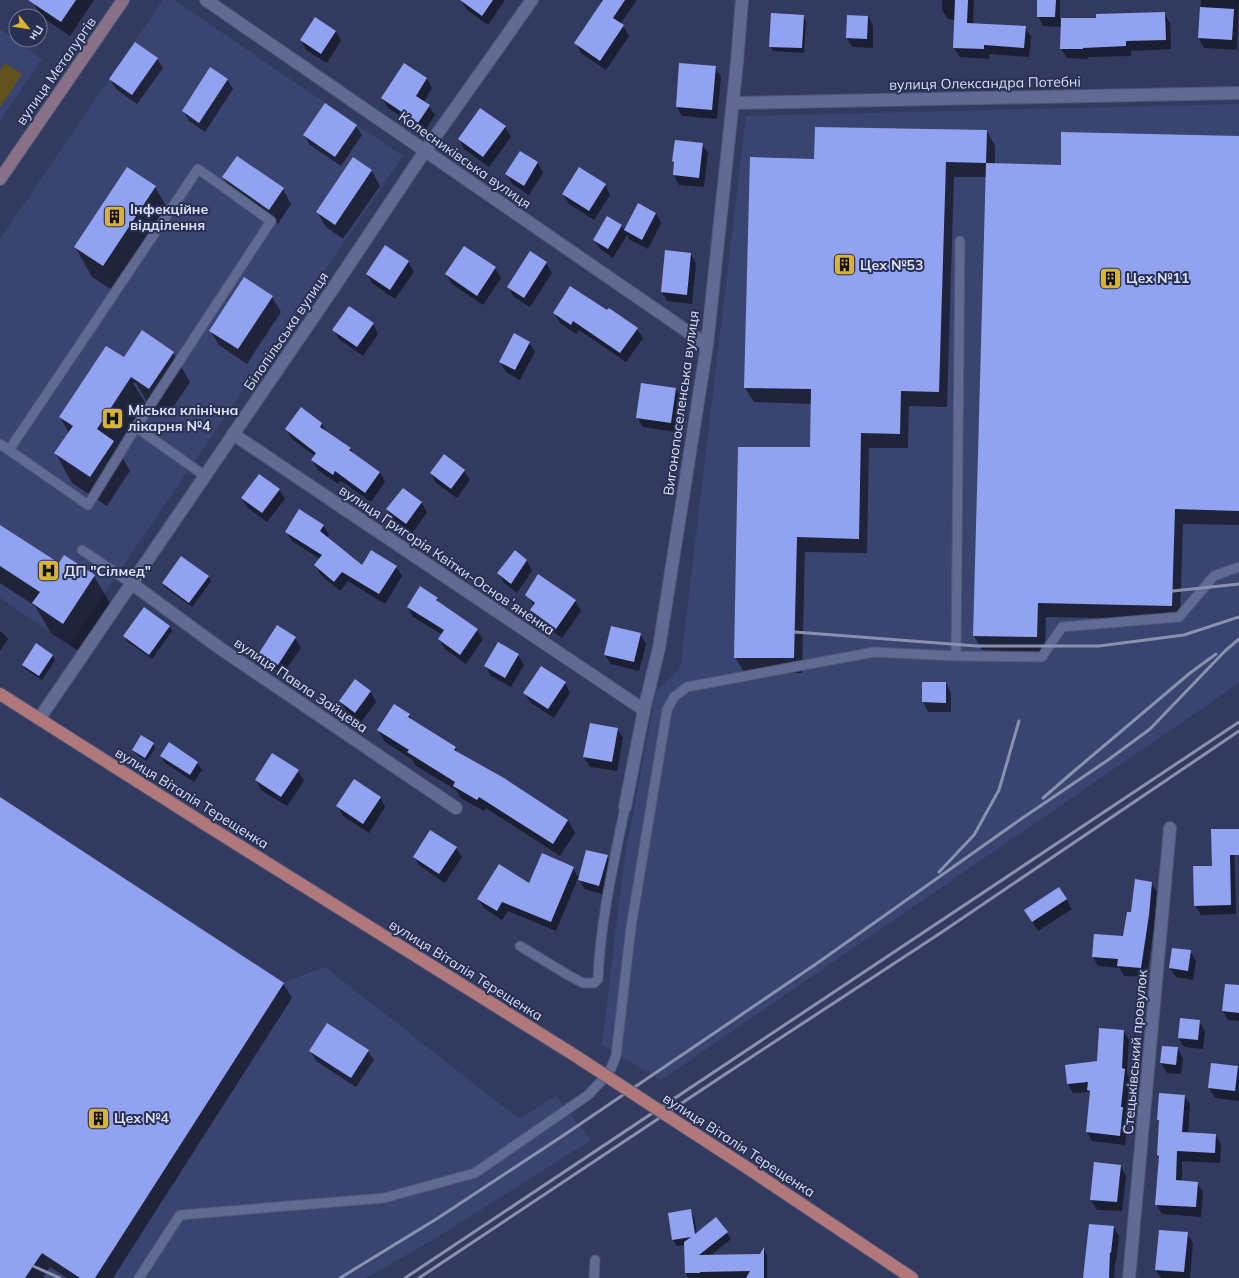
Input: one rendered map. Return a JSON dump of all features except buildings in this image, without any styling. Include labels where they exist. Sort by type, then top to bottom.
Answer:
[{"type":"main road","name":"вулиця Металургів","points":[[0,179],[123,0]]},
{"type":"main road","name":"вулиця Віталія Терещенка","points":[[0,694],[571,1053],[750,1169],[912,1278]]},
{"type":"street","name":"Колесниківська вулиця","points":[[206,0],[707,346]]},
{"type":"street","name":"Білопільська вулиця","points":[[39,719],[425,151],[532,0]]},
{"type":"street","name":"Вигонопоселенська вулиця","points":[[625,807],[644,710],[659,648],[707,346],[733,104],[742,0]]},
{"type":"street","name":"вулиця Олександра Потебні","points":[[733,104],[1239,93]]},
{"type":"street","name":"вулиця Григорія Квітки-Основʼяненка","points":[[233,434],[644,710]]},
{"type":"street","name":"вулиця Павла Зайцева","points":[[131,583],[221,649],[456,808]]},
{"type":"street","name":"Стецьківський провулок","points":[[1129,1278],[1170,828]]},
{"type":"lane","points":[[0,444],[88,505],[136,427],[271,221],[198,169],[9,450]]},
{"type":"lane","points":[[956,656],[960,241]]},
{"type":"lane","points":[[136,427],[205,476]]},
{"type":"lane","points":[[82,550],[131,583]]},
{"type":"lane","points":[[139,1278],[180,1215],[384,1198],[475,1173],[588,1095],[609,1073],[616,1056],[631,927],[667,710],[674,697],[687,687],[874,652],[956,656],[1042,657],[1062,627],[1179,618],[1214,576],[1239,567]]},
{"type":"lane","points":[[520,946],[583,983],[594,982],[598,979],[598,966],[607,903],[625,807]]},
{"type":"lane","points":[[594,1278],[595,1260]]},
{"type":"shaded area","name":"Міська клінічна лікарня №4","points":[[163,0],[174,0],[403,156],[69,645],[0,598],[0,239]]},
{"type":"shaded area","points":[[0,29],[8,35],[8,48],[27,48],[42,59],[0,120]]},
{"type":"shaded area","points":[[5,63],[22,74],[0,107],[0,71]]},
{"type":"shaded area","points":[[1239,104],[1239,683],[661,1080],[602,1045],[624,861],[656,691],[680,669],[746,116]]},
{"type":"shaded area","points":[[0,797],[284,982],[325,967],[519,1119],[556,1096],[591,1140],[436,1238],[366,1278],[0,1278]]},
{"type":"railway","points":[[1173,591],[1239,584]]},
{"type":"railway","points":[[795,632],[977,646],[1099,646],[1184,635],[1239,617]]},
{"type":"railway","points":[[340,1278],[438,1218],[564,1135],[816,964],[1021,819],[1108,760],[1150,729],[1225,651],[1239,639]]},
{"type":"railway","points":[[1043,798],[1190,673],[1216,654]]},
{"type":"railway","points":[[939,872],[974,835],[999,790],[1019,721]]},
{"type":"railway","points":[[405,1278],[1239,722]]},
{"type":"railway","points":[[419,1278],[939,934],[1239,731]]},
{"type":"railway","points":[[33,1266],[60,1278]]},
{"type":"place","name":"Інфекційне відділення","points":[[115,217]]},
{"type":"place","name":"Цех №53","points":[[845,265]]},
{"type":"place","name":"Цех №11","points":[[1111,278]]},
{"type":"place","name":"Міська клінічна лікарня №4","points":[[112,418]]},
{"type":"place","name":"ДП \"Сілмед\"","points":[[48,571]]},
{"type":"place","name":"Цех №4","points":[[99,1118]]}]
